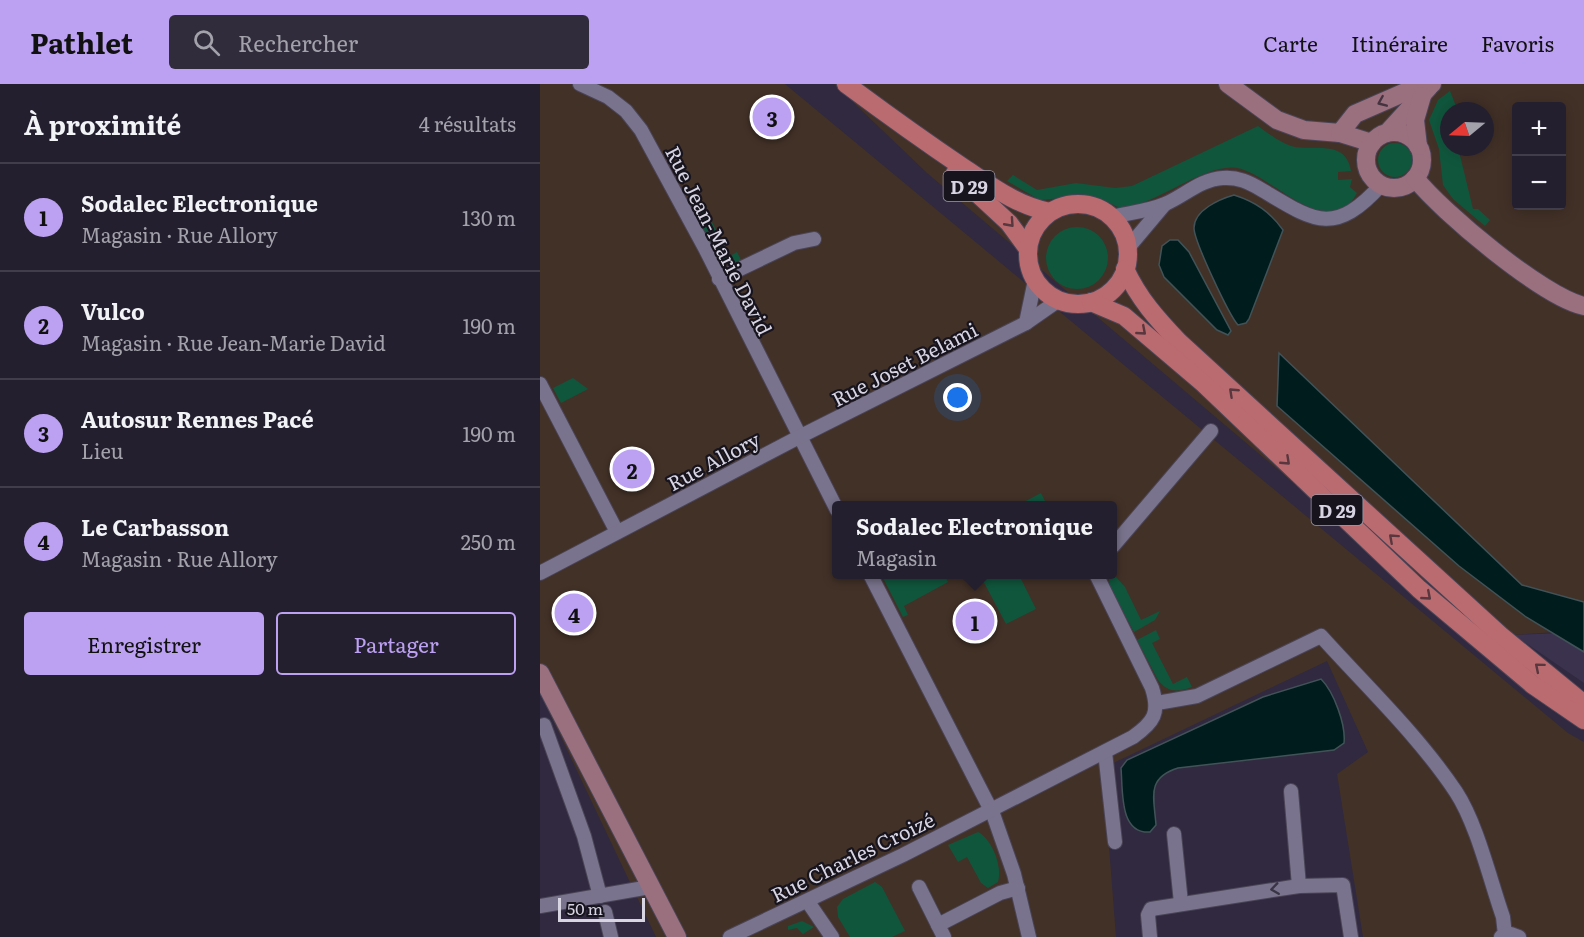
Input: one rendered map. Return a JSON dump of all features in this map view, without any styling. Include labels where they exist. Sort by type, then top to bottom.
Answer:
[{"type":"main road","name":"D 29","points":[[846,84],[904,128],[991,204],[1022,237],[1028,249]]},
{"type":"main road","name":"D 29","points":[[904,128],[1026,207],[1050,212]]},
{"type":"main road","points":[[1078,204],[1099,209],[1111,217],[1122,232],[1127,249],[1125,269],[1111,291],[1091,302],[1078,304],[1059,300],[1048,294],[1035,280],[1028,262],[1028,249],[1037,225],[1050,212],[1063,206],[1078,204]]},
{"type":"main road","name":"D 29","points":[[1125,269],[1137,294],[1179,342],[1500,635],[1584,704]]},
{"type":"main road","name":"D 29","points":[[1091,302],[1124,316],[1142,331],[1212,391],[1419,589],[1533,685],[1584,720]]},
{"type":"street","name":"Rue Jean-Marie David","points":[[580,84],[608,97],[626,111],[641,130],[799,437]]},
{"type":"street","points":[[1228,84],[1277,120],[1304,130],[1340,133],[1372,143]]},
{"type":"street","points":[[1340,133],[1354,114],[1419,86],[1429,87]]},
{"type":"street","points":[[1429,87],[1415,120],[1422,163],[1415,178],[1400,187],[1381,185],[1374,179],[1366,162],[1372,143],[1387,133],[1429,87]]},
{"type":"street","points":[[1387,133],[1405,134],[1418,146]]},
{"type":"street","points":[[1111,217],[1164,205],[1201,184],[1220,178],[1235,177],[1309,218],[1333,218],[1364,204],[1381,185]]},
{"type":"street","points":[[1415,178],[1432,200],[1546,290],[1569,302],[1584,306]]},
{"type":"street","points":[[1127,249],[1164,205]]},
{"type":"street","points":[[719,279],[794,243],[814,239]]},
{"type":"street","points":[[1026,323],[1035,280]]},
{"type":"street","name":"Rue Joset Belami","points":[[799,437],[1026,323],[1059,300]]},
{"type":"street","points":[[540,384],[617,532]]},
{"type":"street","points":[[1117,541],[1211,430]]},
{"type":"street","points":[[799,437],[832,501]]},
{"type":"street","name":"Rue Allory","points":[[540,573],[799,437]]},
{"type":"street","points":[[873,579],[991,810],[1018,888],[1029,937]]},
{"type":"street","points":[[1098,579],[1152,688],[1157,703],[1197,696],[1321,636],[1407,731],[1457,793],[1468,815],[1508,936]]},
{"type":"street","points":[[540,673],[677,937]]},
{"type":"street","name":"Rue Charles Croizé","points":[[730,937],[808,902],[1105,752],[1147,726],[1155,716],[1157,703]]},
{"type":"street","points":[[544,725],[584,836],[600,896]]},
{"type":"street","points":[[1105,752],[1115,842]]},
{"type":"street","points":[[1291,790],[1299,886]]},
{"type":"street","points":[[1174,834],[1181,903]]},
{"type":"street","points":[[1150,937],[1148,915],[1151,909],[1299,886],[1343,885],[1351,937]]},
{"type":"street","points":[[540,906],[650,887]]},
{"type":"street","points":[[919,887],[941,931],[1000,893],[1018,888]]},
{"type":"street","points":[[808,902],[832,937]]},
{"type":"street","points":[[604,912],[611,937]]},
{"type":"shaded area","points":[[540,84],[785,84],[1568,733],[1584,742],[1584,937],[1363,937],[1337,774],[1368,752],[1327,661],[1103,768],[1116,937],[656,937],[540,693]]},
{"type":"shaded area","points":[[834,84],[1584,84],[1584,630],[1514,635],[1373,550],[927,173]]},
{"type":"shaded area","points":[[1234,195],[1262,208],[1283,230],[1249,319],[1246,323],[1238,325],[1213,278],[1194,228],[1198,216],[1209,206]]},
{"type":"shaded area","points":[[1170,240],[1178,240],[1189,252],[1231,331],[1228,335],[1217,330],[1164,277],[1159,265],[1162,246]]},
{"type":"shaded area","points":[[1279,353],[1522,585],[1584,602],[1584,652],[1526,617],[1459,566],[1277,406]]},
{"type":"shaded area","points":[[1584,630],[1584,683],[1514,635],[1565,633]]},
{"type":"shaded area","points":[[1321,679],[1338,709],[1344,743],[1334,750],[1178,768],[1168,772],[1156,783],[1154,797],[1156,825],[1150,832],[1140,831],[1133,826],[1128,819],[1123,799],[1121,768],[1127,760],[1263,697]]},
{"type":"green space","points":[[1450,91],[1454,102],[1440,102],[1440,156],[1460,156],[1473,209],[1478,209],[1490,220],[1485,226],[1453,199],[1443,185],[1439,149],[1429,120],[1438,100]]},
{"type":"green space","points":[[1258,126],[1291,146],[1327,148],[1342,154],[1348,161],[1351,171],[1338,172],[1338,180],[1352,179],[1350,187],[1357,193],[1345,207],[1332,212],[1316,210],[1251,173],[1237,168],[1225,168],[1211,171],[1151,199],[1122,209],[1101,199],[1085,196],[1040,200],[1007,181],[1013,175],[1037,190],[1076,183],[1115,188],[1132,186]]},
{"type":"green space","points":[[1395,143],[1407,148],[1412,160],[1407,172],[1395,177],[1383,172],[1378,160],[1383,148]]},
{"type":"green space","points":[[703,205],[730,256],[737,252],[741,260],[729,264],[718,258],[695,213],[696,208]]},
{"type":"green space","points":[[1071,227],[1083,227],[1099,236],[1106,246],[1108,258],[1106,270],[1099,280],[1083,289],[1071,289],[1060,284],[1051,275],[1046,264],[1046,252],[1051,241],[1060,232]]},
{"type":"green space","points":[[573,378],[588,389],[561,403],[553,388]]},
{"type":"green space","points":[[1041,493],[1045,501],[1026,501]]},
{"type":"green space","points":[[1117,578],[1125,587],[1141,620],[1160,611],[1155,620],[1134,632],[1110,587],[1109,579]]},
{"type":"green space","points":[[884,579],[946,579],[948,582],[904,606],[908,615],[903,617]]},
{"type":"green space","points":[[982,579],[1021,579],[1036,609],[1006,624]]},
{"type":"green space","points":[[1156,630],[1160,639],[1152,643],[1173,684],[1187,677],[1192,687],[1182,690],[1169,689],[1158,680],[1137,640]]},
{"type":"green space","points":[[978,832],[988,841],[998,861],[998,882],[988,888],[981,883],[967,857],[958,862],[948,845]]},
{"type":"green space","points":[[875,882],[882,887],[905,931],[892,937],[850,937],[838,917],[837,907],[843,899]]},
{"type":"green space","points":[[802,921],[814,927],[803,934],[797,928],[788,930],[788,926]]},
{"type":"place","name":"Autosur Rennes Pacé","points":[[772,117]]},
{"type":"place","name":"Vulco","points":[[632,469]]},
{"type":"place","name":"Le Carbasson","points":[[574,613]]},
{"type":"place","name":"Sodalec Electronique","points":[[975,621]]}]
